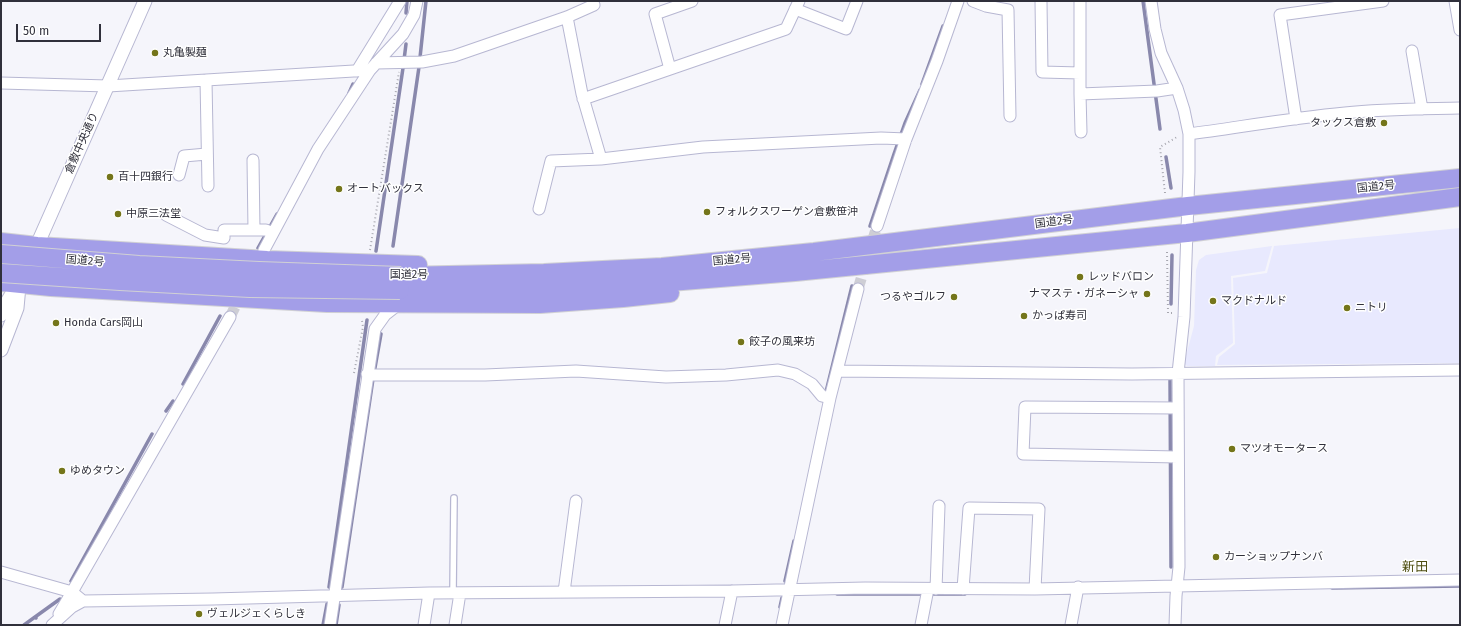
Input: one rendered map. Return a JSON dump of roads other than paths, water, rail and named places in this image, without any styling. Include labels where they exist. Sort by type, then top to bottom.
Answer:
[{"type":"highway","points":[[1415,183],[1460,170]]},
{"type":"highway","name":"国道2号","points":[[1,254],[139,265],[259,271],[400,290],[544,273],[662,267],[814,252],[1188,206],[1460,178]]},
{"type":"highway","name":"国道2号","points":[[1,273],[242,288],[400,290],[544,288],[670,282],[795,272],[1186,233],[1460,197]]},
{"type":"highway","points":[[1428,200],[1460,205]]},
{"type":"highway","points":[[1,242],[37,246],[267,260],[370,264],[402,265],[634,260],[662,267]]},
{"type":"highway","points":[[1,282],[59,288],[327,303],[400,290]]},
{"type":"street","name":"倉敷中央通り","points":[[19,284],[108,86],[144,1]]},
{"type":"street","points":[[357,71],[400,1]]},
{"type":"street","points":[[264,250],[270,231],[318,149],[373,66],[390,49],[409,24],[414,15],[417,1]]},
{"type":"street","points":[[1,83],[108,86],[357,71],[373,66],[420,62],[454,56],[568,17],[594,5],[592,1]]},
{"type":"street","points":[[670,69],[655,14],[692,1]]},
{"type":"street","points":[[583,99],[786,29],[797,5],[846,29],[857,1]]},
{"type":"street","points":[[877,226],[901,139],[936,61],[958,1]]},
{"type":"street","points":[[973,1],[986,6],[1008,10],[1010,116]]},
{"type":"street","points":[[1041,1],[1042,72],[1080,72]]},
{"type":"street","points":[[1080,1],[1081,132]]},
{"type":"street","points":[[1151,1],[1155,29],[1161,53],[1177,88],[1184,110],[1189,134],[1184,317],[1173,407],[1173,457],[1179,566],[1176,625]]},
{"type":"street","points":[[1296,119],[1280,15],[1352,3],[1383,1]]},
{"type":"street","points":[[1456,1],[1460,30]]},
{"type":"street","points":[[568,17],[583,99],[602,159]]},
{"type":"street","points":[[1412,50],[1422,109]]},
{"type":"street","points":[[206,80],[208,186]]},
{"type":"street","points":[[1080,94],[1154,91],[1177,88]]},
{"type":"street","points":[[1189,134],[1346,113],[1460,108]]},
{"type":"street","points":[[539,209],[551,161],[602,159],[703,147],[901,139]]},
{"type":"street","points":[[179,175],[184,156],[207,154]]},
{"type":"street","points":[[253,160],[254,230]]},
{"type":"street","points":[[166,215],[205,235],[224,238],[224,230],[270,231]]},
{"type":"street","points":[[1,315],[4,307],[19,284]]},
{"type":"street","points":[[1,350],[17,308],[19,284]]},
{"type":"street","points":[[782,625],[791,589],[827,397],[837,371],[858,289]]},
{"type":"street","points":[[330,625],[372,375],[375,329],[400,290]]},
{"type":"street","points":[[53,625],[230,317]]},
{"type":"street","points":[[372,375],[485,375],[576,371],[666,377],[726,375],[778,370],[795,374],[812,384],[827,397]]},
{"type":"street","points":[[837,371],[1058,374],[1460,370]]},
{"type":"street","points":[[1173,407],[1025,407],[1023,454],[1173,457]]},
{"type":"street","points":[[564,592],[576,501]]},
{"type":"street","points":[[921,625],[929,592],[939,506]]},
{"type":"street","points":[[963,589],[970,508],[1039,509],[1035,589]]},
{"type":"street","points":[[1,572],[72,592],[83,601]]},
{"type":"street","points":[[53,625],[72,607],[83,601],[214,599],[429,592],[732,591],[791,589],[929,592],[963,589],[1035,589],[1460,580]]},
{"type":"street","points":[[1071,625],[1078,587]]},
{"type":"street","points":[[725,625],[732,591]]},
{"type":"street","points":[[424,625],[429,592]]},
{"type":"street","points":[[455,625],[457,593]]},
{"type":"lane","points":[[454,498],[457,593]]},
{"type":"waterway","points":[[406,13],[407,1]]},
{"type":"waterway","points":[[393,246],[419,67],[426,1]]},
{"type":"waterway","points":[[1143,1],[1160,129]]},
{"type":"waterway","points":[[922,84],[943,26]]},
{"type":"waterway","points":[[376,251],[406,44]]},
{"type":"waterway","points":[[349,93],[353,84]]},
{"type":"waterway","points":[[870,226],[905,123],[920,90]]},
{"type":"waterway","points":[[1166,157],[1171,188]]},
{"type":"waterway","points":[[258,248],[277,214]]},
{"type":"waterway","points":[[1171,304],[1172,255]]},
{"type":"waterway","points":[[825,396],[852,286]]},
{"type":"waterway","points":[[183,384],[220,316]]},
{"type":"waterway","points":[[329,587],[367,320]]},
{"type":"waterway","points":[[342,587],[381,334]]},
{"type":"waterway","points":[[1170,376],[1171,567]]},
{"type":"waterway","points":[[166,411],[173,401]]},
{"type":"waterway","points":[[71,581],[152,434]]},
{"type":"waterway","points":[[785,581],[794,541]]},
{"type":"waterway","points":[[1332,588],[1460,586]]},
{"type":"waterway","points":[[837,594],[965,594]]},
{"type":"waterway","points":[[780,607],[782,598]]},
{"type":"waterway","points":[[36,618],[35,617],[60,599]]},
{"type":"waterway","points":[[323,625],[327,604]]},
{"type":"waterway","points":[[336,625],[339,605]]},
{"type":"waterway","points":[[24,625],[35,617]]},
{"type":"tunnel","points":[[858,289],[877,226]]},
{"type":"tunnel","points":[[230,317],[242,293]]},
{"type":"place","name":"丸亀製麺","points":[[155,53]]},
{"type":"place","name":"タックス倉敷","points":[[1384,123]]},
{"type":"place","name":"百十四銀行","points":[[110,177]]},
{"type":"place","name":"オートバックス","points":[[339,189]]},
{"type":"place","name":"フォルクスワーゲン倉敷笹沖","points":[[707,212]]},
{"type":"place","name":"中原三法堂","points":[[118,214]]},
{"type":"place","name":"レッドバロン","points":[[1080,277]]},
{"type":"place","name":"ナマステ・ガネーシャ","points":[[1147,294]]},
{"type":"place","name":"つるやゴルフ","points":[[954,297]]},
{"type":"place","name":"マクドナルド","points":[[1213,301]]},
{"type":"place","name":"ニトリ","points":[[1347,308]]},
{"type":"place","name":"かっぱ寿司","points":[[1024,316]]},
{"type":"place","name":"Honda Cars岡山","points":[[56,323]]},
{"type":"place","name":"餃子の風来坊","points":[[741,342]]},
{"type":"place","name":"マツオモータース","points":[[1232,449]]},
{"type":"place","name":"ゆめタウン","points":[[62,471]]},
{"type":"place","name":"カーショップナンバ","points":[[1216,557]]},
{"type":"place","name":"ヴェルジェくらしき","points":[[199,614]]},
{"type":"district","name":"新田","points":[[1415,567]]}]
